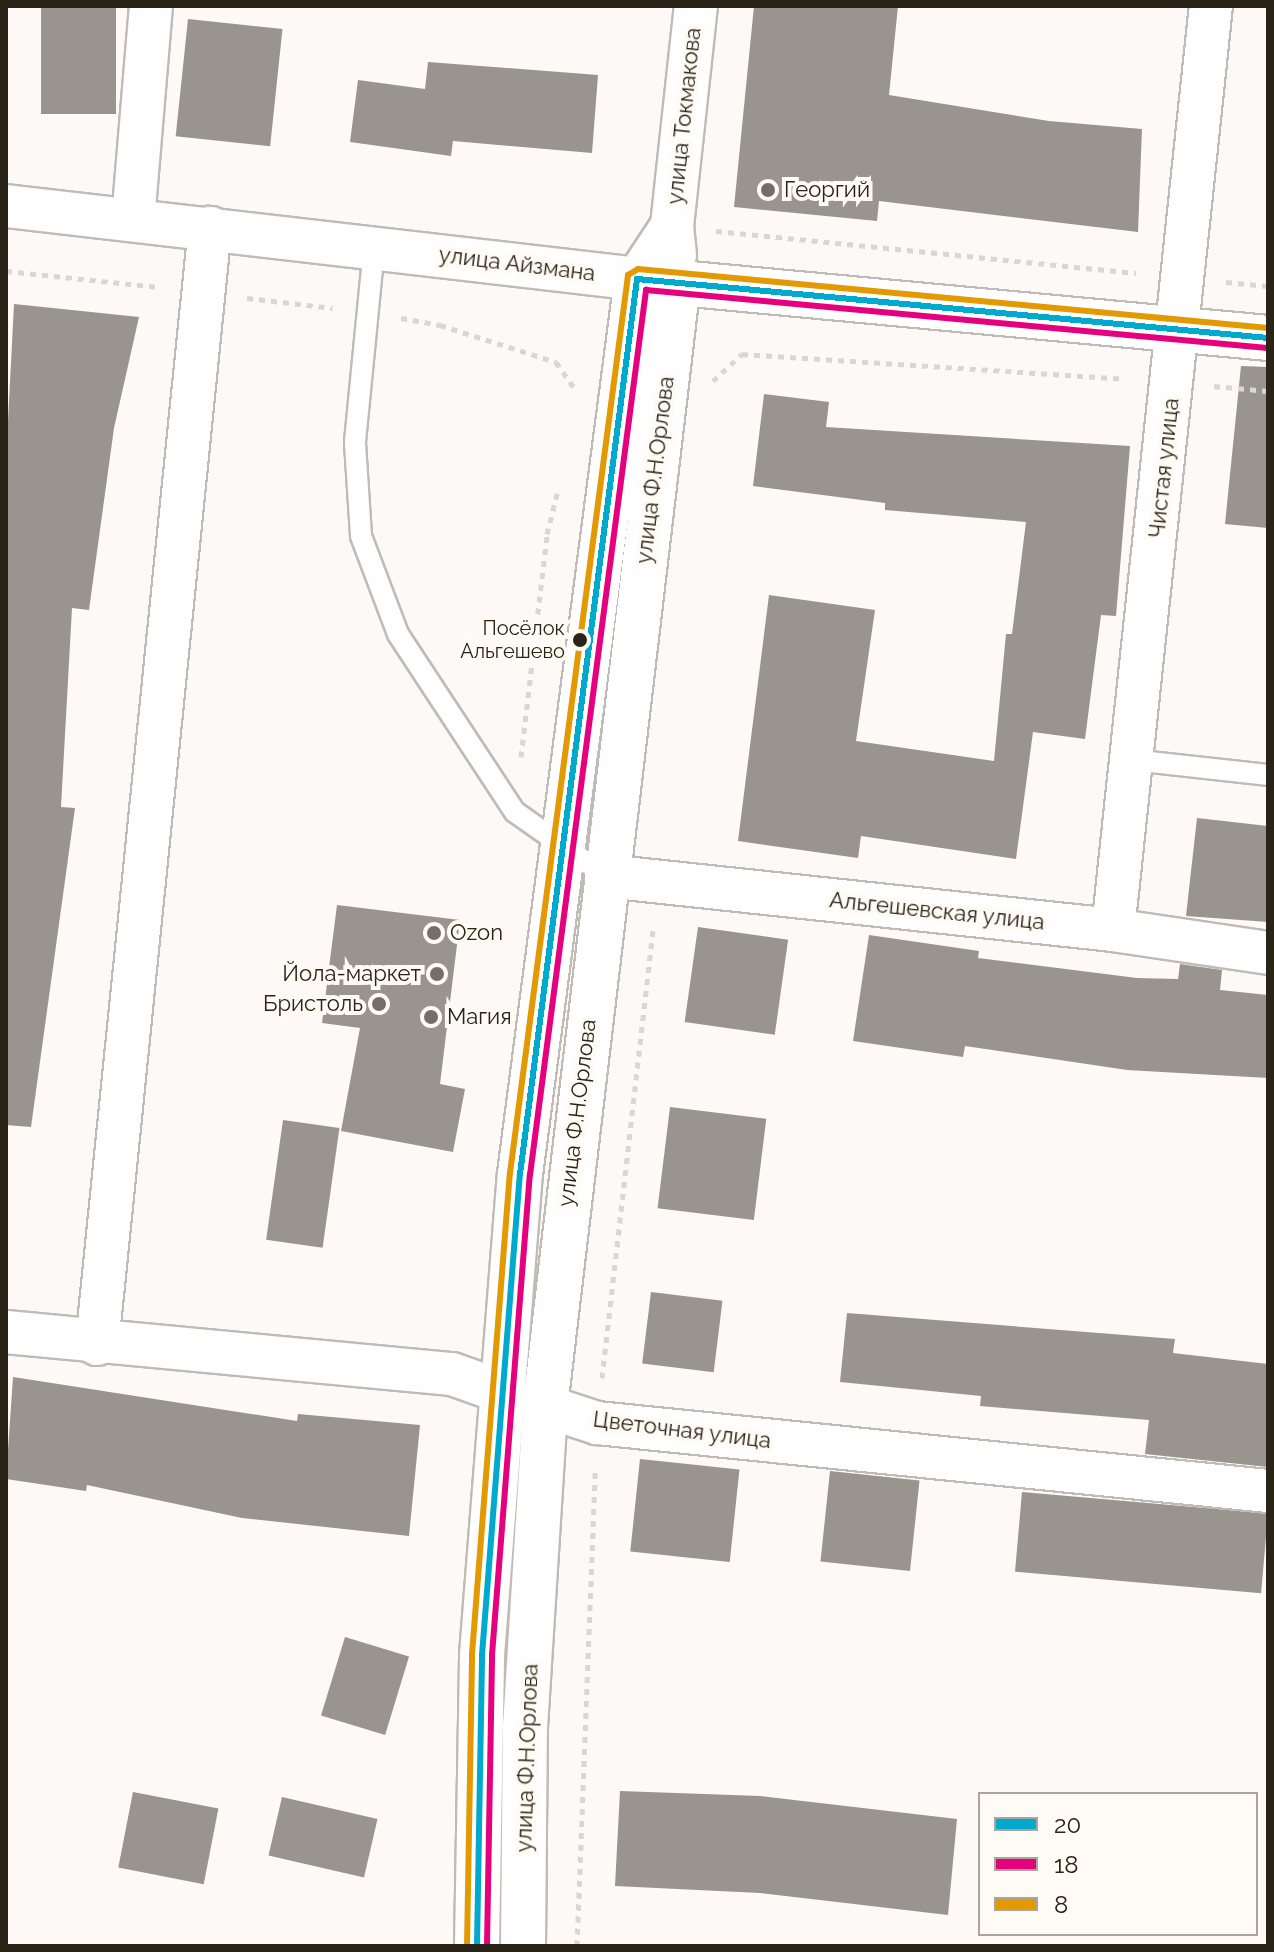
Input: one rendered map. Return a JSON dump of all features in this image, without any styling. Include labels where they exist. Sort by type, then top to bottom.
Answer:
[{"type":"street","points":[[133,220],[151,6]]},
{"type":"street","name":"улица Токмакова","points":[[657,281],[672,226],[696,6]]},
{"type":"street","name":"Чистая улица","points":[[1113,930],[1174,383],[1211,6]]},
{"type":"street","name":"улица Айзмана","points":[[6,206],[657,281],[1268,338]]},
{"type":"street","points":[[97,1344],[210,228]]},
{"type":"street","name":"улица Ф.Н.Орлова","points":[[477,1946],[482,1655],[520,1174],[562,846],[657,281]]},
{"type":"street","name":"улица Ф.Н.Орлова","points":[[523,1946],[525,1727],[545,1406],[606,876],[657,281]]},
{"type":"street","name":"Альгешевская улица","points":[[606,876],[1113,930],[1268,953]]},
{"type":"street","name":"Цветочная улица","points":[[6,1332],[97,1344],[452,1374],[597,1423],[1268,1491]]},
{"type":"lane","points":[[374,248],[355,443],[361,536],[398,634],[515,812],[606,876]]},
{"type":"lane","points":[[1132,760],[1268,775]]},
{"type":"path","points":[[672,226],[1268,286]]},
{"type":"path","points":[[6,271],[368,313],[440,325],[556,362],[582,400]]},
{"type":"path","points":[[709,395],[712,382],[742,354],[1268,391]]},
{"type":"path","points":[[515,812],[547,534],[563,474]]},
{"type":"path","points":[[577,1946],[597,1423],[659,880]]},
{"type":"building","points":[[41,6],[116,6],[116,114],[41,114]]},
{"type":"building","points":[[754,6],[898,6],[889,95],[1049,121],[1142,129],[1138,232],[879,201],[877,221],[734,207]]},
{"type":"building","points":[[188,19],[282,29],[270,146],[176,136]]},
{"type":"building","points":[[428,62],[598,75],[592,153],[453,141],[451,156],[350,142],[358,80],[425,89]]},
{"type":"building","points":[[14,304],[139,317],[114,428],[89,610],[72,608],[61,807],[75,808],[31,1127],[6,1125],[6,460]]},
{"type":"building","points":[[1241,366],[1268,367],[1268,528],[1225,524]]},
{"type":"building","points":[[764,394],[829,402],[826,427],[1130,446],[1116,616],[1101,615],[1085,739],[1033,732],[1016,859],[861,836],[858,858],[738,841],[769,595],[875,610],[856,741],[994,761],[1006,634],[1012,634],[1026,522],[885,510],[885,503],[753,486]]},
{"type":"building","points":[[1197,818],[1268,826],[1268,922],[1186,916]]},
{"type":"building","points":[[337,905],[460,920],[440,1084],[465,1089],[453,1152],[341,1131],[360,1028],[322,1023]]},
{"type":"building","points":[[698,927],[788,940],[775,1035],[685,1022]]},
{"type":"building","points":[[869,935],[979,951],[978,958],[1137,978],[1178,979],[1180,964],[1222,970],[1220,990],[1268,995],[1268,1078],[1127,1070],[965,1046],[963,1057],[853,1041]]},
{"type":"building","points":[[670,1107],[766,1119],[754,1220],[658,1208]]},
{"type":"building","points":[[283,1120],[339,1128],[323,1248],[266,1240]]},
{"type":"building","points":[[651,1292],[722,1301],[714,1372],[642,1363]]},
{"type":"building","points":[[847,1313],[1175,1339],[1173,1353],[1268,1364],[1268,1467],[1145,1454],[1149,1420],[980,1406],[981,1396],[840,1382]]},
{"type":"building","points":[[13,1377],[297,1421],[298,1414],[420,1425],[409,1536],[242,1518],[87,1485],[86,1491],[6,1479]]},
{"type":"building","points":[[640,1459],[739,1469],[730,1562],[630,1551]]},
{"type":"building","points":[[830,1471],[920,1480],[910,1571],[820,1562]]},
{"type":"building","points":[[1022,1492],[1268,1514],[1261,1593],[1015,1572]]},
{"type":"building","points":[[345,1637],[409,1657],[385,1735],[321,1715]]},
{"type":"building","points":[[620,1791],[760,1796],[957,1819],[948,1915],[760,1893],[615,1886]]},
{"type":"building","points":[[133,1792],[218,1809],[204,1884],[118,1868]]},
{"type":"building","points":[[282,1797],[377,1819],[364,1878],[269,1855]]},
{"type":"transit line","name":"8","points":[[467,1946],[472,1654],[510,1173],[628,275],[638,269],[1268,328]]},
{"type":"transit line","name":"20","points":[[477,1946],[482,1655],[520,1174],[637,279],[1268,338]]},
{"type":"transit line","name":"18","points":[[487,1946],[492,1655],[530,1175],[646,290],[1267,348]]},
{"type":"place","name":"Георгий","points":[[768,190]]},
{"type":"place","name":"Посёлок Альгешево","points":[[580,640]]},
{"type":"place","name":"Ozon","points":[[434,933]]},
{"type":"place","name":"Йола-маркет","points":[[437,974]]},
{"type":"place","name":"Бристоль","points":[[379,1004]]},
{"type":"place","name":"Магия","points":[[431,1017]]}]
